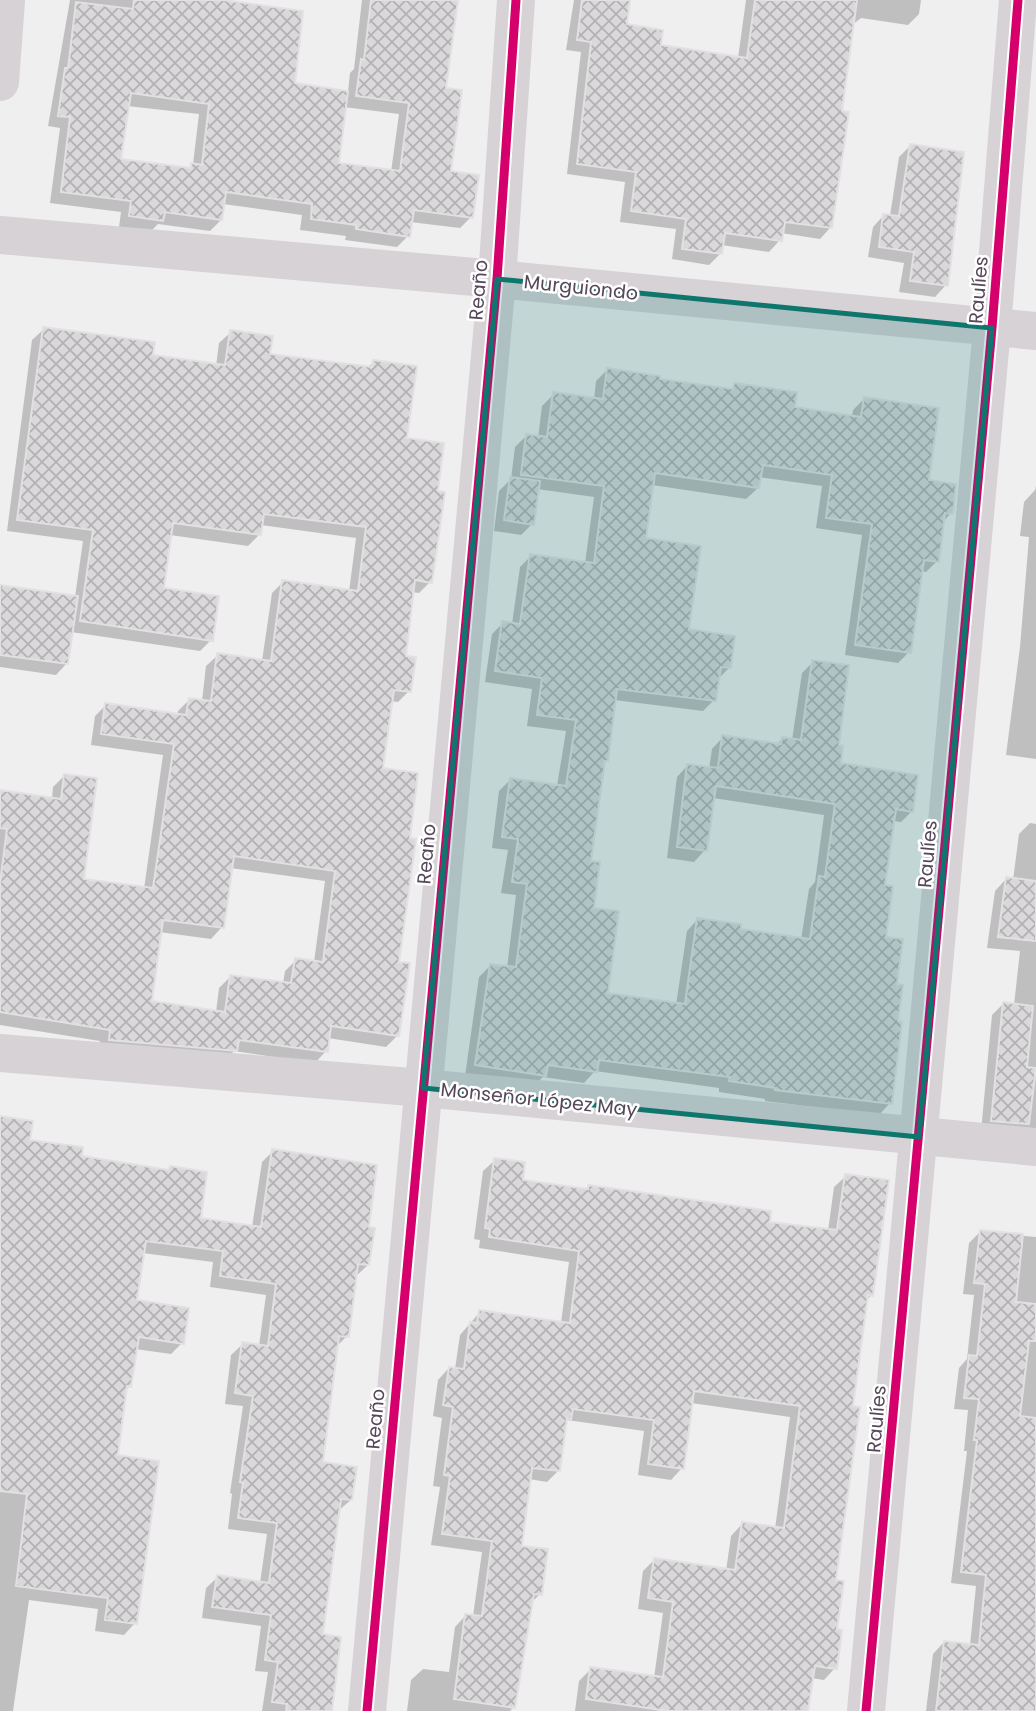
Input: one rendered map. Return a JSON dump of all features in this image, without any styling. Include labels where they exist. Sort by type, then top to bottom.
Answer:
[{"type":"street","points":[[0,82],[6,0]]},
{"type":"street","name":"Reaño","points":[[367,1711],[496,279],[516,0]]},
{"type":"street","name":"Raulíes","points":[[866,1711],[992,328],[1018,0]]},
{"type":"street","name":"Murguiondo","points":[[0,235],[1036,331]]},
{"type":"street","name":"Monseñor López May","points":[[0,1053],[422,1088],[1036,1147]]},
{"type":"highlighted area","points":[[497,279],[992,328],[919,1137],[423,1088]]},
{"type":"building","points":[[134,0],[223,0],[303,11],[295,83],[348,91],[339,163],[400,171],[409,103],[356,96],[361,59],[364,60],[371,0],[458,0],[446,88],[462,90],[451,171],[479,175],[473,218],[414,210],[410,237],[356,229],[356,225],[311,219],[312,204],[226,192],[222,220],[165,212],[163,221],[129,216],[131,201],[61,192],[70,117],[58,116],[65,68],[68,68],[76,2],[133,9]],"holes":[[[131,93],[209,104],[202,165],[191,163],[191,168],[121,159]]]},
{"type":"building","points":[[582,0],[630,0],[627,24],[663,30],[661,45],[747,58],[755,0],[857,0],[842,111],[849,112],[832,228],[785,222],[782,241],[725,233],[722,254],[682,249],[686,219],[631,211],[636,172],[577,164],[591,42],[577,40]]},
{"type":"building","points":[[910,144],[964,152],[948,286],[910,281],[914,252],[879,247],[883,214],[899,216]]},
{"type":"building","points":[[43,327],[155,342],[153,355],[225,365],[230,330],[273,336],[270,354],[372,367],[373,360],[417,366],[407,438],[444,443],[438,491],[445,492],[432,583],[415,580],[406,656],[416,657],[411,692],[394,690],[383,768],[418,773],[410,838],[416,839],[399,962],[410,963],[399,1036],[331,1026],[328,1052],[239,1040],[237,1051],[109,1040],[110,1030],[0,1012],[0,883],[7,829],[0,828],[0,790],[61,799],[64,774],[97,778],[84,879],[153,888],[174,744],[101,734],[105,703],[186,715],[189,698],[211,701],[217,653],[271,661],[282,580],[358,591],[366,527],[264,514],[261,535],[173,523],[164,588],[219,596],[213,641],[80,621],[93,530],[17,520]],"holes":[[[234,856],[335,871],[323,962],[295,958],[291,983],[230,975],[225,1012],[152,1001],[163,920],[224,928]]]},
{"type":"building","points":[[607,368],[660,376],[660,379],[733,389],[734,383],[797,392],[795,407],[861,417],[864,397],[939,408],[929,480],[956,484],[953,514],[945,513],[939,562],[924,560],[911,653],[855,645],[872,524],[826,518],[832,475],[763,465],[759,488],[655,473],[646,538],[701,546],[689,629],[735,636],[731,668],[721,667],[716,701],[617,689],[591,861],[600,862],[594,908],[619,911],[608,993],[685,1004],[697,918],[741,924],[741,929],[810,939],[819,876],[825,877],[835,804],[716,786],[707,851],[677,847],[687,764],[718,768],[722,735],[781,744],[782,737],[801,740],[812,660],[849,665],[839,745],[843,746],[841,763],[918,775],[913,812],[896,809],[885,885],[893,886],[886,937],[903,939],[897,984],[903,985],[898,1021],[902,1022],[892,1104],[775,1090],[729,1081],[730,1077],[599,1060],[597,1072],[548,1065],[546,1076],[475,1065],[490,964],[516,967],[527,884],[512,882],[518,839],[502,837],[510,778],[566,786],[576,720],[537,715],[542,678],[495,671],[502,621],[520,624],[530,554],[594,563],[604,486],[521,475],[526,434],[547,437],[553,392],[603,399]]},
{"type":"building","points":[[510,477],[540,481],[534,525],[504,520]]},
{"type":"building","points":[[0,585],[78,596],[68,664],[0,655]]},
{"type":"building","points":[[1006,877],[1036,881],[1036,941],[998,937]]},
{"type":"building","points":[[1003,1002],[1033,1006],[1027,1067],[1036,1068],[1029,1124],[991,1121]]},
{"type":"building","points":[[0,1116],[33,1121],[30,1140],[83,1147],[82,1156],[169,1170],[170,1166],[207,1172],[201,1218],[261,1227],[272,1149],[377,1165],[369,1227],[375,1228],[369,1265],[358,1264],[349,1337],[339,1336],[323,1462],[357,1467],[352,1500],[341,1499],[323,1634],[341,1637],[332,1711],[286,1711],[287,1704],[272,1702],[278,1662],[265,1660],[271,1615],[212,1607],[217,1575],[269,1583],[277,1523],[238,1518],[243,1483],[240,1482],[253,1396],[235,1393],[242,1342],[268,1346],[276,1284],[220,1276],[223,1251],[146,1241],[137,1300],[189,1308],[184,1344],[139,1337],[131,1387],[127,1386],[118,1455],[159,1461],[137,1624],[105,1620],[108,1598],[16,1586],[27,1494],[0,1491]]},
{"type":"building","points":[[494,1158],[525,1162],[523,1180],[588,1189],[588,1185],[771,1211],[770,1222],[837,1230],[845,1174],[889,1180],[873,1296],[868,1295],[853,1406],[860,1407],[836,1580],[844,1581],[837,1629],[842,1630],[837,1669],[815,1666],[808,1711],[668,1711],[586,1699],[590,1667],[663,1677],[673,1602],[648,1598],[654,1558],[735,1570],[742,1522],[784,1528],[800,1406],[694,1391],[684,1469],[648,1464],[654,1420],[573,1409],[571,1419],[567,1418],[560,1471],[532,1468],[522,1546],[548,1549],[542,1595],[534,1594],[515,1708],[454,1699],[465,1614],[482,1616],[492,1541],[442,1534],[450,1476],[444,1475],[453,1407],[443,1405],[449,1367],[464,1369],[470,1322],[477,1323],[479,1310],[570,1323],[579,1251],[489,1237],[490,1229],[485,1228]]},
{"type":"building","points":[[980,1230],[1023,1234],[1016,1302],[1036,1304],[1036,1341],[1029,1341],[1020,1416],[1036,1418],[1036,1711],[936,1711],[944,1641],[979,1645],[986,1575],[961,1572],[977,1440],[974,1440],[979,1399],[964,1398],[969,1355],[977,1356],[985,1284],[974,1283]]},
{"type":"cycle path","points":[[367,1711],[497,279],[516,0]]},
{"type":"cycle path","points":[[866,1711],[992,328],[1018,0]]}]
